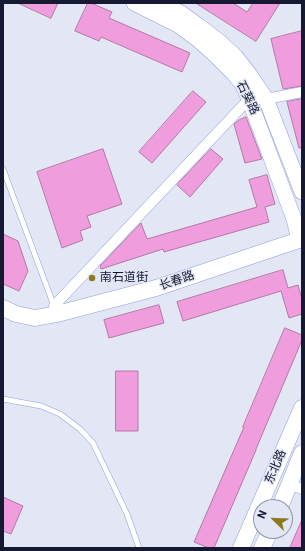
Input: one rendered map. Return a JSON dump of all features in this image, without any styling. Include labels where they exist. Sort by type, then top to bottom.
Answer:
[{"type":"main road","name":"石葵路","points":[[134,3],[178,25],[215,55],[243,85],[301,241]]},
{"type":"main road","name":"石葵路","points":[[160,3],[181,13],[199,26],[236,57],[250,75],[266,99],[302,192]]},
{"type":"main road","name":"长春路","points":[[3,308],[16,314],[35,318],[55,310],[156,288],[301,241]]},
{"type":"main road","name":"东北路","points":[[241,548],[302,408]]},
{"type":"main road","name":"东北路","points":[[286,499],[296,486],[302,454]]},
{"type":"street","points":[[55,310],[249,98],[266,99],[302,92]]},
{"type":"lane","points":[[3,169],[55,310]]},
{"type":"lane","points":[[3,399],[41,406],[60,414],[80,429],[93,443],[127,514],[139,548]]},
{"type":"building","points":[[18,3],[58,3],[51,18]]},
{"type":"building","points":[[88,3],[112,12],[109,18],[190,53],[182,72],[101,37],[99,41],[75,31]]},
{"type":"building","points":[[196,3],[233,3],[247,12],[253,3],[280,3],[256,41]]},
{"type":"building","points":[[302,31],[302,86],[283,89],[271,39]]},
{"type":"building","points":[[193,91],[206,102],[152,163],[139,152]]},
{"type":"building","points":[[302,99],[302,148],[299,148],[287,102]]},
{"type":"building","points":[[246,117],[262,159],[245,163],[234,124]]},
{"type":"building","points":[[103,149],[122,204],[87,216],[91,227],[80,231],[83,240],[62,248],[37,172]]},
{"type":"building","points":[[211,149],[223,159],[190,197],[177,185]]},
{"type":"building","points":[[267,175],[275,204],[265,207],[269,222],[164,252],[163,249],[101,269],[100,266],[141,223],[147,239],[257,207],[249,180]]},
{"type":"building","points":[[3,234],[18,241],[28,271],[19,291],[3,284]]},
{"type":"building","points":[[283,270],[288,288],[298,285],[302,299],[302,314],[289,318],[281,291],[183,321],[177,302]]},
{"type":"building","points":[[159,305],[164,323],[109,338],[104,320]]},
{"type":"building","points":[[285,328],[302,335],[302,340],[214,548],[209,548],[194,542]]},
{"type":"building","points":[[116,371],[138,371],[138,431],[116,431]]},
{"type":"building","points":[[3,497],[23,506],[11,534],[3,531]]},
{"type":"building","points":[[302,520],[302,548],[290,548]]},
{"type":"place","name":"南石道街","points":[[92,278]]}]
